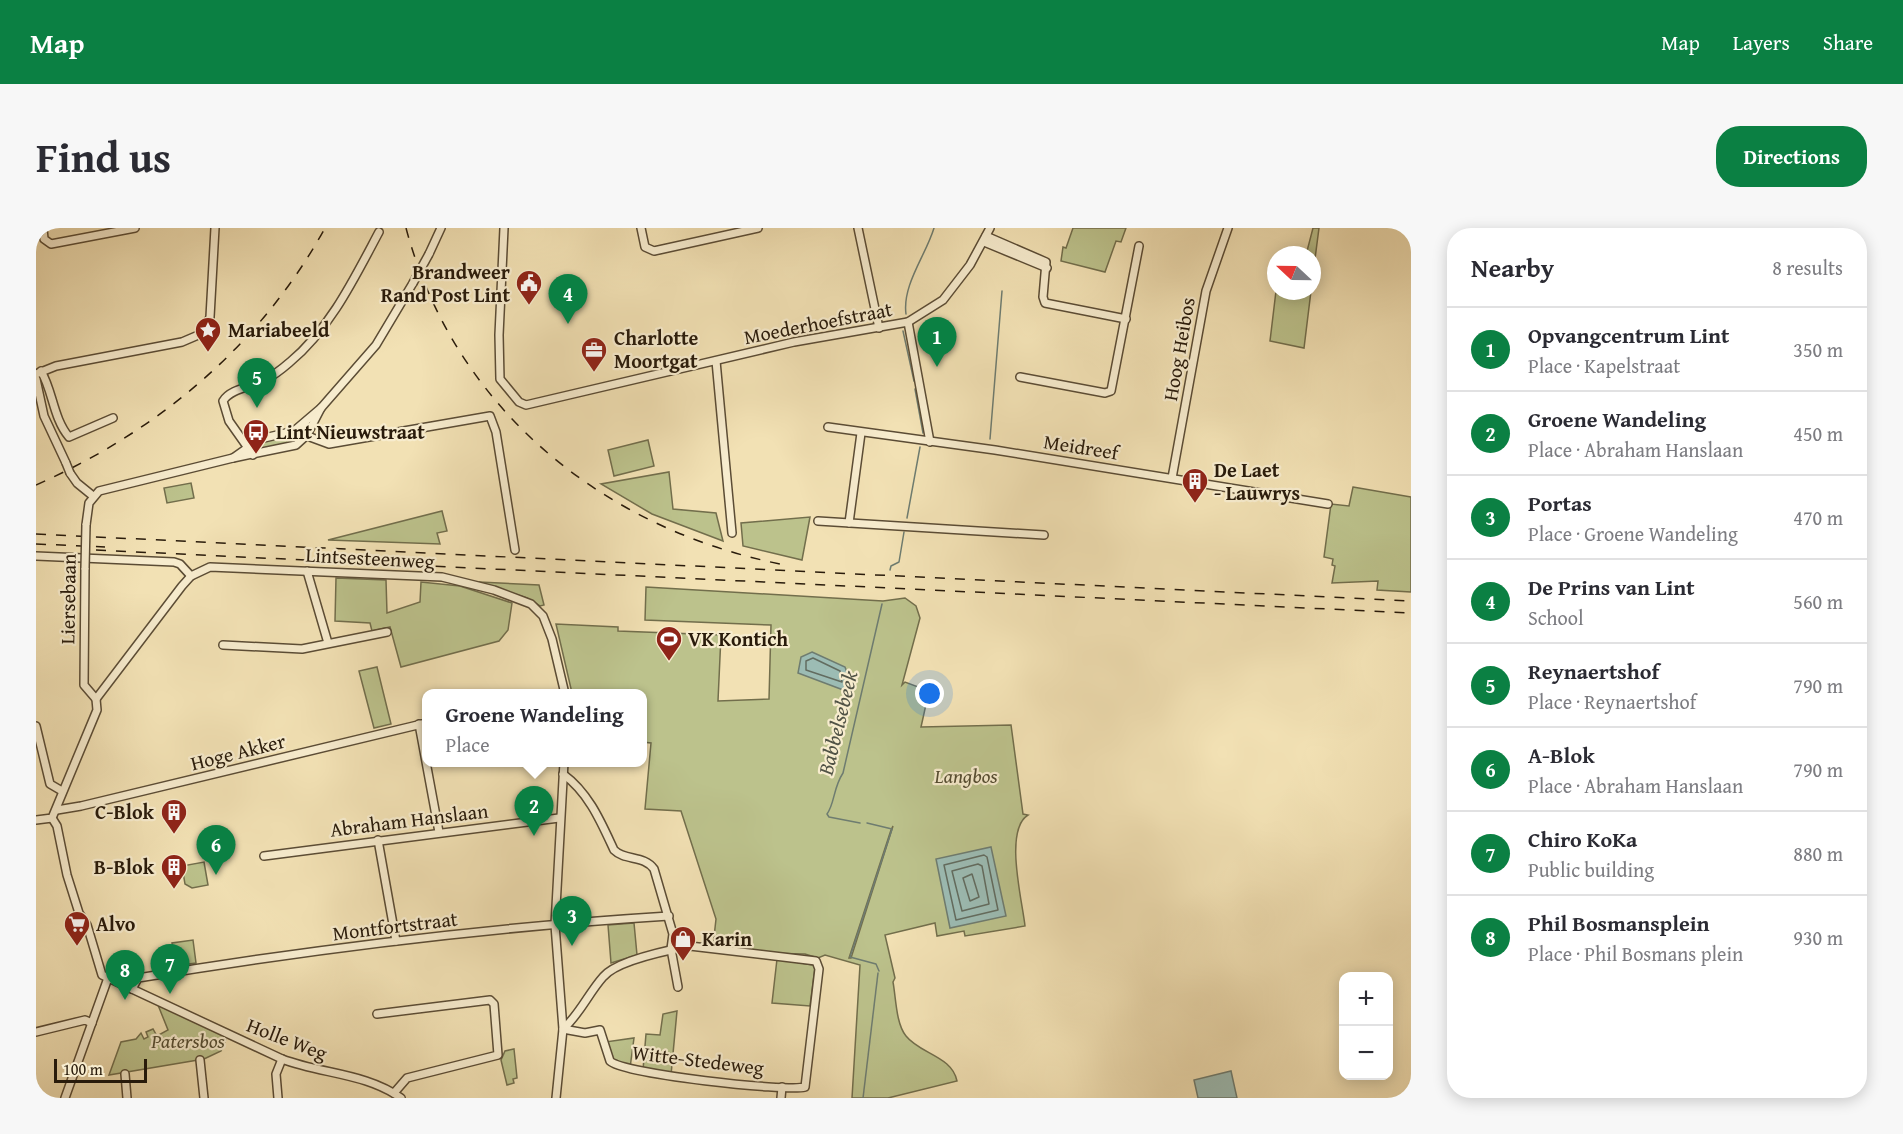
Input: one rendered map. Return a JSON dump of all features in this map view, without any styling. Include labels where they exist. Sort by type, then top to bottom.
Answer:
[{"type":"street","points":[[43,228],[48,242],[54,244],[135,228]]},
{"type":"street","points":[[38,372],[182,342],[199,336],[207,328],[210,317],[215,228]]},
{"type":"street","points":[[233,458],[260,439],[300,427],[321,408],[376,345],[413,283],[441,228]]},
{"type":"street","name":"Moederhoefstraat","points":[[504,228],[499,335],[500,379],[519,402],[526,405],[794,342],[908,322],[943,300],[985,239],[990,228]]},
{"type":"street","points":[[641,228],[645,247],[654,250],[758,228]]},
{"type":"street","points":[[858,228],[879,328]]},
{"type":"street","name":"Hoog Heibos","points":[[1172,478],[1206,291],[1228,228]]},
{"type":"street","points":[[254,455],[229,421],[222,401],[225,397],[263,381],[292,361],[318,332],[337,304],[379,232]]},
{"type":"street","points":[[985,239],[1043,259],[1047,268],[1043,297],[1046,303],[1126,319]]},
{"type":"street","points":[[1020,377],[1105,393],[1111,391],[1139,246]]},
{"type":"street","points":[[908,322],[930,442]]},
{"type":"street","points":[[716,361],[732,533]]},
{"type":"street","points":[[38,372],[47,380],[56,414],[69,437],[113,418]]},
{"type":"street","points":[[36,379],[44,416],[70,473],[77,483],[93,496],[105,488],[233,458],[296,446],[307,435],[321,408]]},
{"type":"street","points":[[300,427],[307,435],[328,444],[490,416],[496,432],[515,550]]},
{"type":"street","name":"Meidreef","points":[[828,427],[1172,478],[1328,504]]},
{"type":"street","points":[[849,523],[861,433]]},
{"type":"street","name":"Liersebaan","points":[[93,496],[88,508],[86,525],[84,685],[96,699]]},
{"type":"street","points":[[818,521],[1044,535]]},
{"type":"street","points":[[36,556],[180,564],[191,576],[96,699],[97,710],[52,818]]},
{"type":"street","name":"Lintsesteenweg","points":[[191,576],[210,567],[454,579],[525,601],[537,609],[547,622],[564,689]]},
{"type":"street","points":[[307,571],[328,643]]},
{"type":"street","points":[[223,645],[302,649],[387,632]]},
{"type":"street","name":"Hoge Akker","points":[[57,810],[422,724]]},
{"type":"street","points":[[36,726],[50,784],[62,791]]},
{"type":"street","points":[[429,767],[439,832]]},
{"type":"street","points":[[556,1098],[563,1029],[555,925],[559,818],[564,767]]},
{"type":"street","points":[[563,774],[575,783],[596,811],[614,850],[619,854],[650,863],[654,869],[673,934],[671,949],[678,987]]},
{"type":"street","points":[[36,820],[52,818]]},
{"type":"street","points":[[52,818],[57,826],[67,876],[79,913],[87,925],[100,973],[108,978],[65,1098]]},
{"type":"street","name":"Abraham Hanslaan","points":[[264,856],[559,818]]},
{"type":"street","points":[[378,840],[396,941]]},
{"type":"street","name":"Montfortstraat","points":[[132,989],[137,979],[396,941],[669,916]]},
{"type":"street","points":[[563,1029],[575,1018],[605,974],[671,949],[690,946],[816,961],[819,969],[807,1084],[802,1088],[782,1087],[781,1098]]},
{"type":"street","name":"Holle Weg","points":[[108,978],[282,1059],[312,1070],[369,1081],[401,1098]]},
{"type":"street","points":[[377,1014],[490,1000],[494,1004],[498,1055],[407,1078],[394,1093]]},
{"type":"street","points":[[36,1032],[85,1020],[92,1023]]},
{"type":"street","name":"Witte-Stedeweg","points":[[563,1029],[585,1033],[600,1030],[610,1061],[624,1068],[694,1080],[782,1087]]},
{"type":"street","points":[[278,1098],[276,1074],[282,1059]]},
{"type":"street","points":[[200,1060],[204,1098]]},
{"type":"street","points":[[125,1074],[127,1098]]},
{"type":"green space","points":[[1073,228],[1126,228],[1121,242],[1116,241],[1105,272],[1061,261],[1063,247],[1066,248]]},
{"type":"green space","points":[[1313,228],[1319,228],[1317,246],[1308,246]]},
{"type":"green space","points":[[1275,300],[1310,300],[1304,348],[1270,341]]},
{"type":"green space","points":[[295,432],[299,438],[296,443],[262,451],[259,442]]},
{"type":"green space","points":[[648,440],[654,466],[614,476],[608,450]]},
{"type":"green space","points":[[669,472],[673,509],[716,513],[723,541],[652,514],[601,484]]},
{"type":"green space","points":[[191,483],[194,498],[167,503],[164,488]]},
{"type":"green space","points":[[1353,487],[1411,497],[1411,592],[1377,590],[1378,581],[1332,583],[1335,566],[1332,565],[1333,559],[1324,557],[1331,504],[1349,506]]},
{"type":"green space","points":[[442,511],[447,531],[437,533],[440,544],[328,540]]},
{"type":"green space","points":[[810,517],[802,560],[743,546],[741,523]]},
{"type":"green space","points":[[336,578],[386,580],[387,613],[420,602],[421,582],[460,586],[512,603],[508,630],[499,641],[401,667],[390,627],[372,631],[370,623],[335,621]]},
{"type":"green space","points":[[479,582],[539,585],[544,605],[540,606],[527,598]]},
{"type":"green space","name":"Langbos","points":[[646,587],[883,601],[905,598],[916,606],[920,618],[902,685],[905,682],[929,691],[921,727],[1011,725],[1023,814],[1028,815],[1021,823],[1016,850],[1018,883],[1025,926],[965,936],[964,931],[937,936],[935,923],[885,935],[895,978],[893,982],[900,1025],[912,1042],[949,1066],[957,1081],[888,1098],[852,1098],[860,965],[825,955],[818,958],[805,954],[760,953],[713,946],[716,919],[681,811],[645,809],[651,743],[647,743],[647,689],[571,689],[556,624],[618,627],[618,631],[721,635],[718,701],[769,699],[771,625],[645,620]],"holes":[[[893,826],[851,958],[849,958],[891,830]]]},
{"type":"green space","points":[[377,667],[391,724],[374,728],[359,671]]},
{"type":"green space","points":[[204,862],[208,885],[192,888],[185,884],[182,866]]},
{"type":"green space","points":[[634,923],[637,955],[611,963],[608,925]]},
{"type":"green space","points":[[193,940],[196,963],[175,966],[172,943]]},
{"type":"green space","points":[[777,959],[815,967],[810,1006],[772,1003]]},
{"type":"green space","name":"Patersbos","points":[[158,1005],[227,1037],[221,1051],[204,1059],[109,1075],[121,1042],[136,1039],[141,1033],[144,1039],[148,1037],[146,1032],[153,1029],[157,1036],[168,1030]]},
{"type":"green space","points":[[677,1011],[671,1075],[643,1070],[646,1034],[660,1035],[663,1014]]},
{"type":"green space","points":[[634,1038],[630,1068],[614,1063],[605,1042]]},
{"type":"green space","points":[[514,1049],[517,1078],[513,1079],[514,1083],[507,1085],[501,1060],[505,1051]]},
{"type":"water","points":[[812,652],[845,667],[851,683],[846,691],[798,673],[801,657]]},
{"type":"water","points":[[991,847],[1006,916],[950,928],[936,859]]},
{"type":"water","points":[[1231,1071],[1237,1098],[1198,1098],[1194,1080]]},
{"type":"waterway","name":"Babbelsebeek","points":[[906,314],[911,281],[934,228]]},
{"type":"waterway","points":[[990,439],[1002,291]]},
{"type":"waterway","name":"Babbelsebeek","points":[[903,331],[914,381]]},
{"type":"waterway","name":"Babbelsebeek","points":[[915,389],[923,433]]},
{"type":"waterway","name":"Babbelsebeek","points":[[907,518],[920,447]]},
{"type":"waterway","name":"Babbelsebeek","points":[[890,570],[891,566],[899,562],[904,532]]},
{"type":"waterway","name":"Babbelsebeek","points":[[860,823],[829,817],[827,814],[843,773],[882,604]]},
{"type":"waterway","name":"Babbelsebeek","points":[[867,823],[892,829],[850,957],[876,964],[879,971]]},
{"type":"waterway","name":"Babbelsebeek","points":[[863,1098],[878,973]]},
{"type":"railway","points":[[36,485],[123,439],[164,411],[202,380],[237,347],[270,310],[299,271],[325,228]]},
{"type":"railway","points":[[406,228],[429,293],[460,351],[498,404],[544,450],[596,489],[653,522],[715,547],[780,564]]},
{"type":"railway","points":[[36,534],[1411,601]]},
{"type":"railway","points":[[36,544],[105,547]]},
{"type":"railway","points":[[96,550],[1411,613]]},
{"type":"place","name":"Brandweer Rand Post Lint","points":[[529,306]]},
{"type":"place","name":"De Prins van Lint","points":[[568,324]]},
{"type":"place","name":"Mariabeeld","points":[[208,353]]},
{"type":"place","name":"Opvangcentrum Lint","points":[[937,367]]},
{"type":"place","name":"Charlotte Moortgat","points":[[594,373]]},
{"type":"place","name":"Reynaertshof","points":[[257,408]]},
{"type":"place","name":"Lint Nieuwstraat","points":[[256,455]]},
{"type":"place","name":"De Laet - Lauwrys","points":[[1195,504]]},
{"type":"place","name":"VK Kontich","points":[[669,662]]},
{"type":"place","name":"C-Blok","points":[[174,835]]},
{"type":"place","name":"Groene Wandeling","points":[[534,836]]},
{"type":"place","name":"A-Blok","points":[[216,875]]},
{"type":"place","name":"B-Blok","points":[[174,890]]},
{"type":"place","name":"Portas","points":[[572,946]]},
{"type":"place","name":"Alvo","points":[[77,947]]},
{"type":"place","name":"Karin","points":[[683,962]]},
{"type":"place","name":"Chiro KoKa","points":[[170,994]]},
{"type":"place","name":"Phil Bosmansplein","points":[[125,1000]]}]
